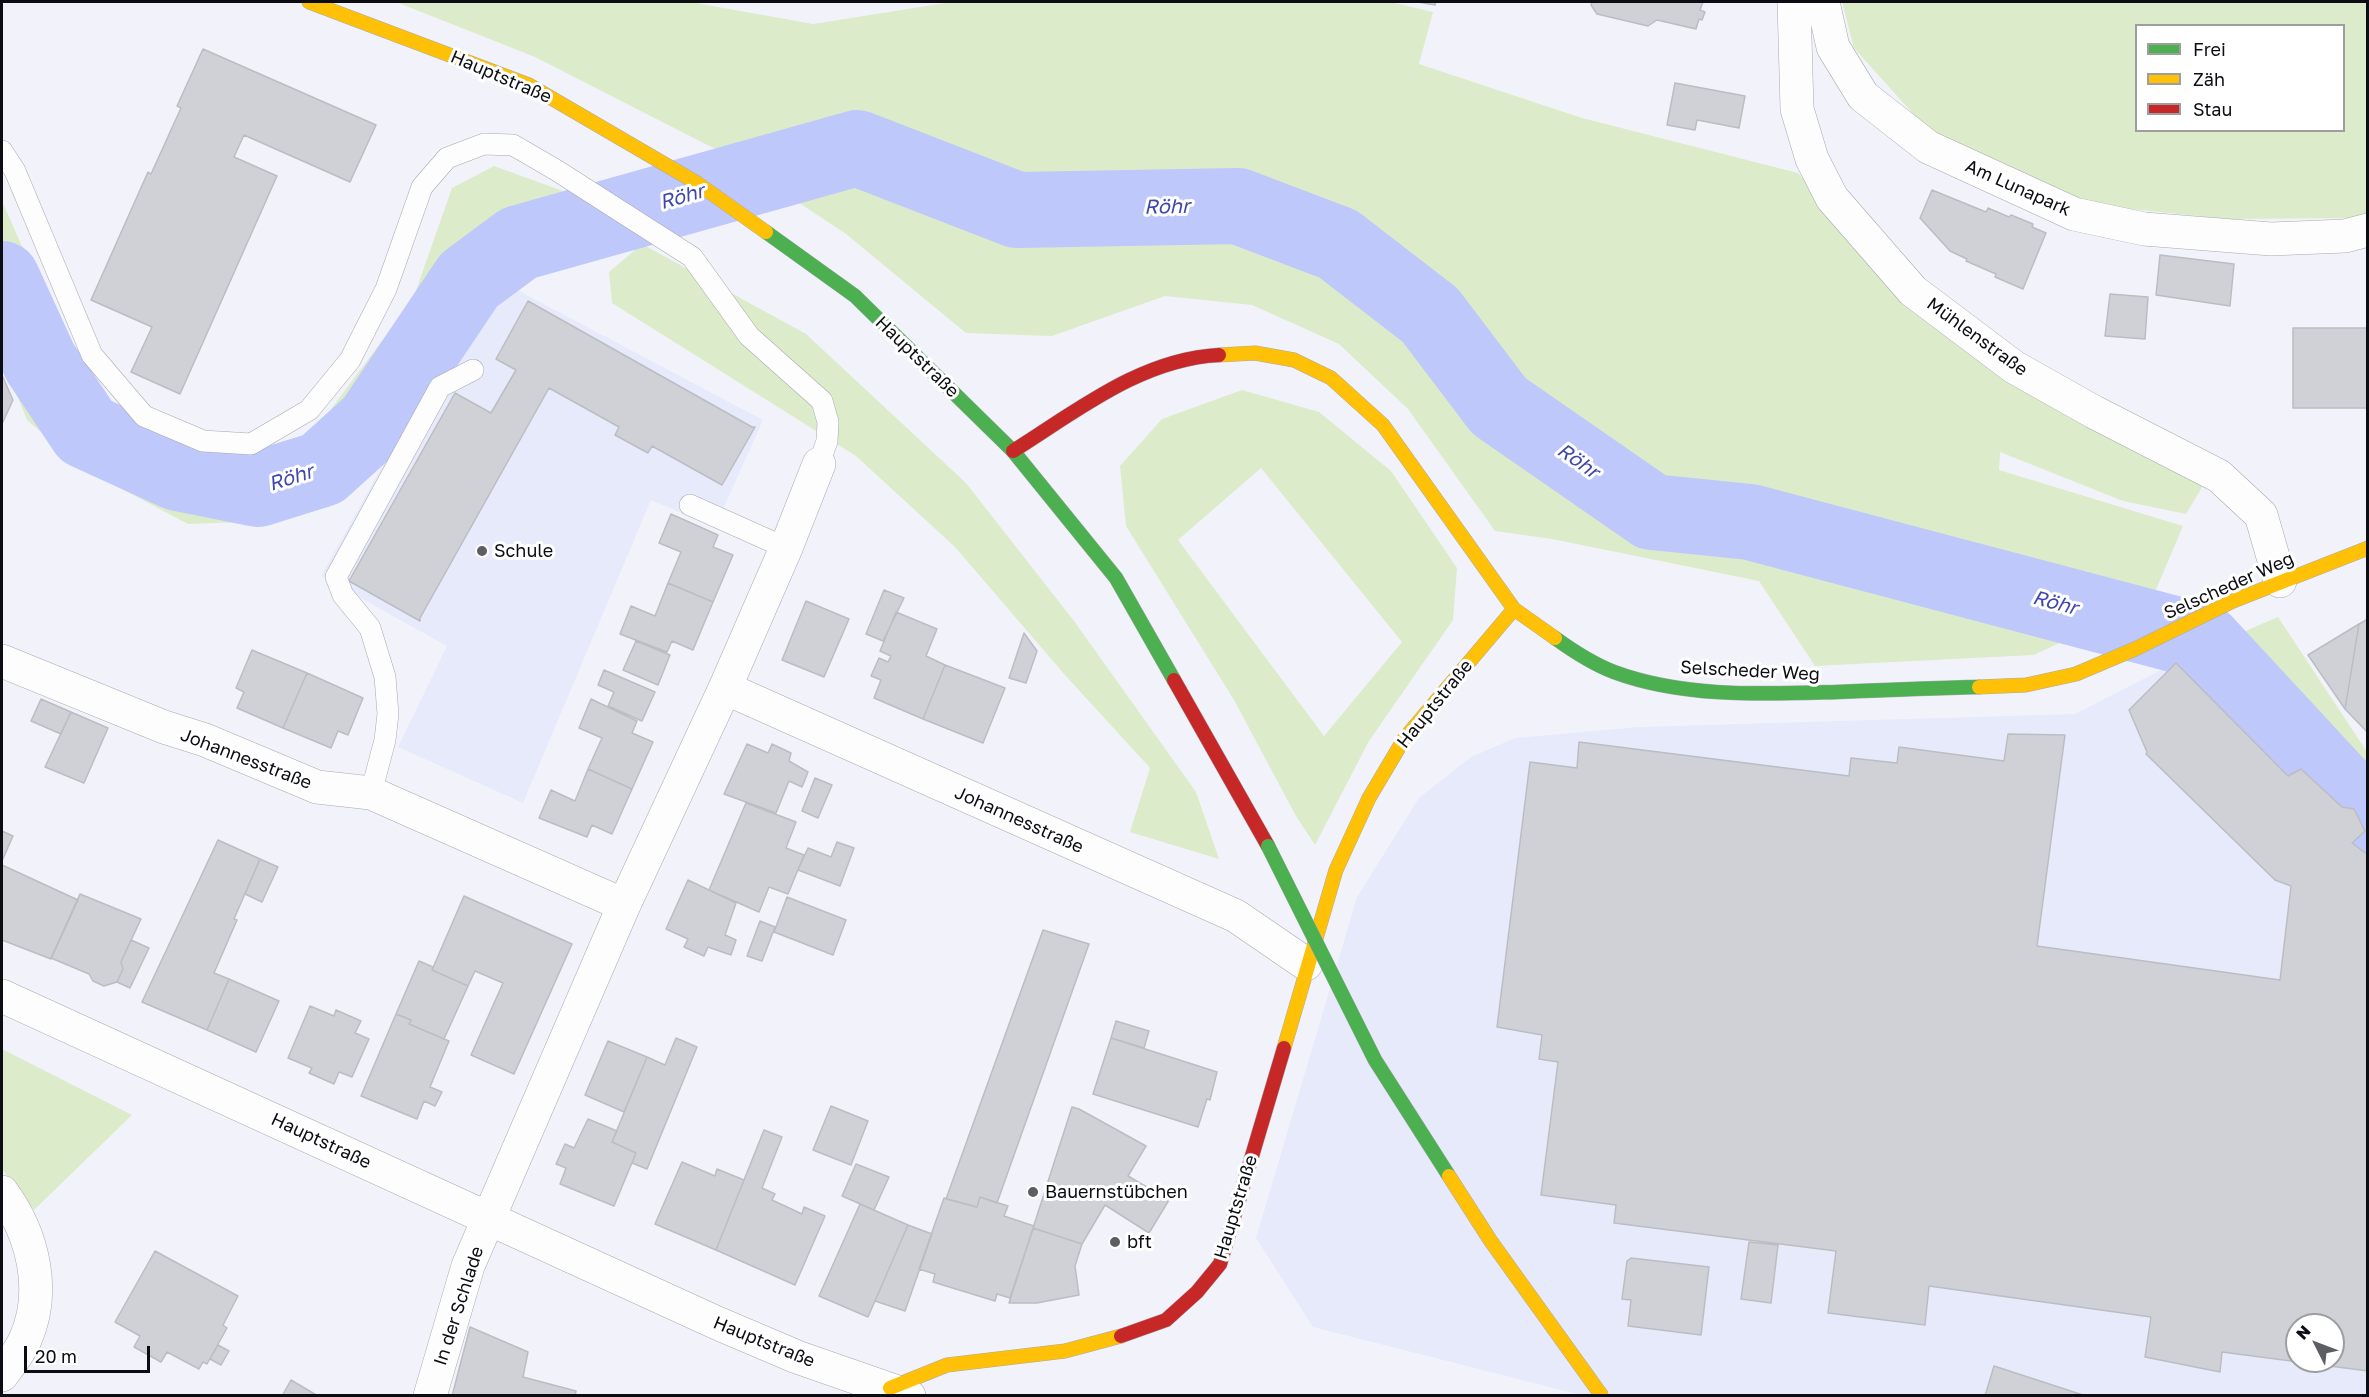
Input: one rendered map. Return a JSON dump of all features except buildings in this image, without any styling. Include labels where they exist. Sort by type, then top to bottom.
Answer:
[{"type":"street","name":"Hauptstraße","points":[[309,2],[530,85],[697,183],[855,296],[1013,451],[1116,578],[1268,846],[1375,1060],[1490,1240],[1602,1395]]},
{"type":"street","name":"Mühlenstraße","points":[[1794,2],[1797,108],[1812,159],[1832,198],[1913,291],[2014,367],[2094,412],[2219,476],[2260,515],[2280,581]]},
{"type":"street","name":"Am Lunapark","points":[[1824,2],[1833,48],[1863,96],[1928,147],[2074,214],[2144,229],[2271,239],[2345,236],[2367,230]]},
{"type":"street","name":"Selscheder Weg","points":[[1013,451],[1133,376],[1194,356],[1255,353],[1294,360],[1331,378],[1383,425],[1514,609],[1576,654],[1614,672],[1662,685],[1713,691],[1775,694],[2026,685],[2076,674],[2135,649],[2233,601],[2367,548]]},
{"type":"street","points":[[490,1219],[624,905],[725,688],[786,549],[819,464]]},
{"type":"street","name":"Hauptstraße","points":[[2,996],[717,1323],[796,1357],[900,1391],[947,1365],[1065,1351],[1128,1335],[1166,1320],[1197,1292],[1220,1264],[1306,964],[1336,870],[1369,798],[1404,739],[1514,609]]},
{"type":"street","name":"Johannesstraße","points":[[2,661],[164,727],[205,740],[317,787],[370,794],[624,905]]},
{"type":"street","name":"Johannesstraße","points":[[725,688],[1236,916],[1306,964]]},
{"type":"street","points":[[2,1192],[29,1244],[35,1265],[36,1290],[34,1311],[25,1340],[2,1375]]},
{"type":"street","name":"In der Schlade","points":[[430,1395],[468,1266],[490,1219]]},
{"type":"lane","points":[[2,151],[15,171],[92,355],[144,416],[203,441],[251,444],[309,410],[350,360],[386,288],[422,187],[447,158],[484,144],[513,145],[692,257],[749,336],[822,401],[828,422],[827,441],[819,464]]},
{"type":"lane","points":[[370,794],[385,740],[388,714],[385,677],[370,628],[343,595],[336,577],[440,387],[473,370]]},
{"type":"lane","points":[[690,505],[786,549]]},
{"type":"shaded area","name":"Schule","points":[[489,275],[763,420],[715,527],[651,500],[523,803],[398,747],[447,646],[321,576]]},
{"type":"shaded area","points":[[2190,655],[2367,820],[2367,1395],[1581,1395],[1313,1327],[1256,1238],[1357,897],[1419,798],[1471,757],[1515,738],[1639,727],[2075,714]]},
{"type":"green space","points":[[396,2],[690,2],[813,24],[952,2],[1390,2],[1433,12],[1419,64],[1582,118],[1798,173],[1909,303],[2207,479],[2186,514],[2123,501],[2000,452],[1999,470],[2183,526],[2152,599],[2034,655],[1815,666],[1759,581],[1552,539],[1495,531],[1408,409],[1339,344],[1252,305],[1165,296],[1052,336],[966,333],[846,234],[727,155],[535,57]]},
{"type":"green space","points":[[1842,2],[2367,2],[2367,216],[2359,218],[2227,219],[2073,203],[1925,127],[1854,48]]},
{"type":"green space","points":[[494,166],[563,191],[580,211],[506,238],[458,272],[352,477],[275,521],[188,524],[84,469],[27,420],[2,358],[2,201],[79,376],[139,437],[221,466],[305,444],[413,299],[452,188]]},
{"type":"green space","points":[[642,244],[806,334],[966,483],[1074,621],[1196,792],[1219,859],[1130,832],[1150,768],[1065,675],[955,547],[856,456],[612,303],[609,272]]},
{"type":"green space","points":[[1242,390],[1319,412],[1391,471],[1457,568],[1453,620],[1369,741],[1315,845],[1296,816],[1234,700],[1126,526],[1120,466],[1162,419]],"holes":[[[1261,468],[1402,642],[1324,736],[1178,540]]]},
{"type":"green space","points":[[2278,617],[2367,752],[2367,820],[2190,655]]},
{"type":"green space","points":[[2,1049],[132,1115],[34,1210],[2,1169]]},
{"type":"waterway","name":"Röhr","points":[[2,279],[40,362],[86,431],[178,473],[258,489],[322,469],[373,423],[469,280],[519,243],[857,148],[1017,210],[1238,206],[1338,244],[1430,315],[1499,406],[1652,512],[1750,522],[2204,642],[2353,803],[2368,814]]},
{"type":"traffic: fast","points":[[766,232],[855,296],[1013,451],[1116,578],[1174,680]]},
{"type":"traffic: fast","points":[[1555,638],[1583,657],[1614,672],[1668,686],[1696,690],[1781,693],[1979,687]]},
{"type":"traffic: fast","points":[[1268,846],[1375,1060],[1449,1176]]},
{"type":"traffic: slow","points":[[309,2],[529,85],[697,183],[766,232]]},
{"type":"traffic: slow","points":[[1219,355],[1255,353],[1294,360],[1331,378],[1383,425],[1514,609],[1555,638]]},
{"type":"traffic: slow","points":[[1979,687],[2026,685],[2076,674],[2135,649],[2233,601],[2368,548]]},
{"type":"traffic: slow","points":[[1284,1048],[1336,870],[1369,798],[1404,739],[1514,609]]},
{"type":"traffic: slow","points":[[1449,1176],[1490,1240],[1602,1396]]},
{"type":"traffic: slow","points":[[890,1388],[947,1365],[1065,1351],[1121,1336]]},
{"type":"traffic: jam","points":[[1013,451],[1086,404],[1136,377],[1163,366],[1219,355]]},
{"type":"traffic: jam","points":[[1174,680],[1268,846]]},
{"type":"traffic: jam","points":[[1121,1336],[1166,1320],[1197,1292],[1220,1264],[1284,1048]]},
{"type":"place","name":"Schule","points":[[482,551]]},
{"type":"place","name":"Bauernstübchen","points":[[1033,1192]]},
{"type":"place","name":"bft","points":[[1115,1242]]}]
